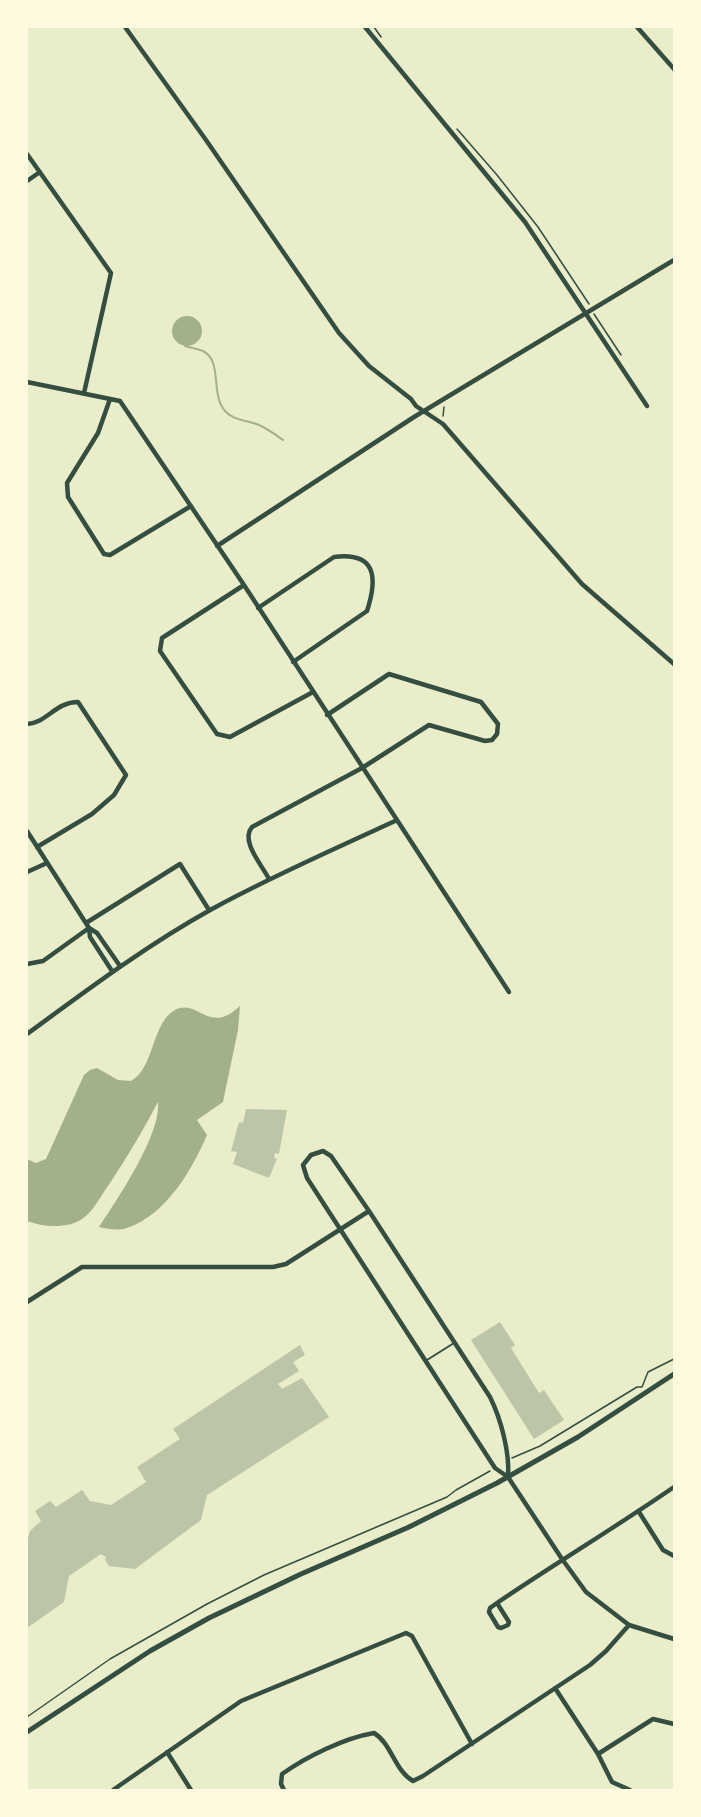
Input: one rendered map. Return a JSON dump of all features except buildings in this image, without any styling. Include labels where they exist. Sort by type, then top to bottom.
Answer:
[{"type":"street","points":[[125,27],[339,333],[369,366],[424,411],[436,418],[455,437],[582,584],[674,664]]},
{"type":"street","points":[[365,27],[525,222],[647,406]]},
{"type":"street","points":[[637,27],[674,69]]},
{"type":"street","points":[[27,154],[111,273],[84,393]]},
{"type":"street","points":[[27,181],[40,172]]},
{"type":"street","points":[[217,546],[424,411],[674,260]]},
{"type":"street","points":[[27,382],[120,401],[244,585],[509,992]]},
{"type":"street","points":[[110,399],[98,433],[68,483],[68,497],[104,554],[110,555],[191,506]]},
{"type":"street","points":[[258,608],[334,557],[349,555],[364,561],[372,571],[374,581],[367,610],[293,662]]},
{"type":"street","points":[[244,585],[162,638],[160,651],[217,734],[230,737],[313,692]]},
{"type":"street","points":[[269,879],[248,841],[252,827],[362,768],[429,725],[485,741],[492,740],[497,735],[498,724],[481,702],[390,674],[327,715]]},
{"type":"street","points":[[27,724],[41,719],[67,702],[78,702],[126,775],[114,795],[92,814],[38,848]]},
{"type":"street","points":[[27,1034],[112,971],[209,910],[269,879],[397,820]]},
{"type":"street","points":[[27,831],[88,925],[97,933],[120,966]]},
{"type":"street","points":[[27,872],[47,863]]},
{"type":"street","points":[[27,964],[43,961],[88,925],[180,864],[209,910]]},
{"type":"street","points":[[88,925],[90,937],[112,971]]},
{"type":"street","points":[[508,1477],[509,1460],[495,1408],[369,1211],[329,1154],[320,1151],[311,1155],[303,1163],[304,1172],[495,1468],[508,1477],[586,1592],[628,1625],[674,1639]]},
{"type":"street","points":[[27,1302],[82,1267],[273,1267],[286,1264],[369,1211]]},
{"type":"street","points":[[27,1732],[150,1651],[208,1618],[300,1574],[409,1527],[508,1477],[578,1437],[674,1374]]},
{"type":"street","points":[[497,1603],[509,1622],[501,1628],[489,1612],[490,1608],[497,1603],[562,1559],[639,1512],[674,1487]]},
{"type":"street","points":[[639,1512],[663,1550],[674,1556]]},
{"type":"street","points":[[285,1790],[281,1784],[282,1774],[298,1763],[361,1735],[374,1733],[381,1737],[405,1776],[413,1781],[590,1665],[606,1651],[628,1625]]},
{"type":"street","points":[[113,1790],[241,1701],[406,1633],[412,1636],[472,1743]]},
{"type":"street","points":[[555,1688],[598,1754],[612,1782],[630,1790]]},
{"type":"street","points":[[598,1754],[653,1719],[674,1724]]},
{"type":"street","points":[[167,1752],[191,1790]]},
{"type":"street","points":[[608,1790],[612,1782]]},
{"type":"lane","points":[[427,1360],[454,1343]]},
{"type":"path","points":[[514,1457],[540,1446],[629,1392],[642,1387],[648,1372],[674,1359]]},
{"type":"path","points":[[27,1717],[110,1659],[207,1604],[264,1575],[447,1497],[492,1469]]},
{"type":"shaded area","points":[[187,316],[193,317],[201,325],[201,337],[193,345],[187,346],[181,345],[173,337],[172,331],[173,325],[181,317]]},
{"type":"shaded area","points":[[240,1006],[238,1030],[223,1102],[197,1120],[207,1135],[194,1162],[176,1190],[165,1202],[141,1222],[127,1228],[117,1230],[99,1227],[146,1148],[157,1116],[158,1102],[121,1166],[86,1216],[62,1226],[40,1225],[27,1221],[27,1159],[36,1163],[46,1159],[84,1075],[97,1068],[118,1080],[131,1081],[144,1067],[162,1024],[175,1010],[191,1009],[220,1018]]},
{"type":"waterway","points":[[185,346],[203,351],[213,362],[218,396],[225,411],[237,419],[254,423],[283,440]]}]
